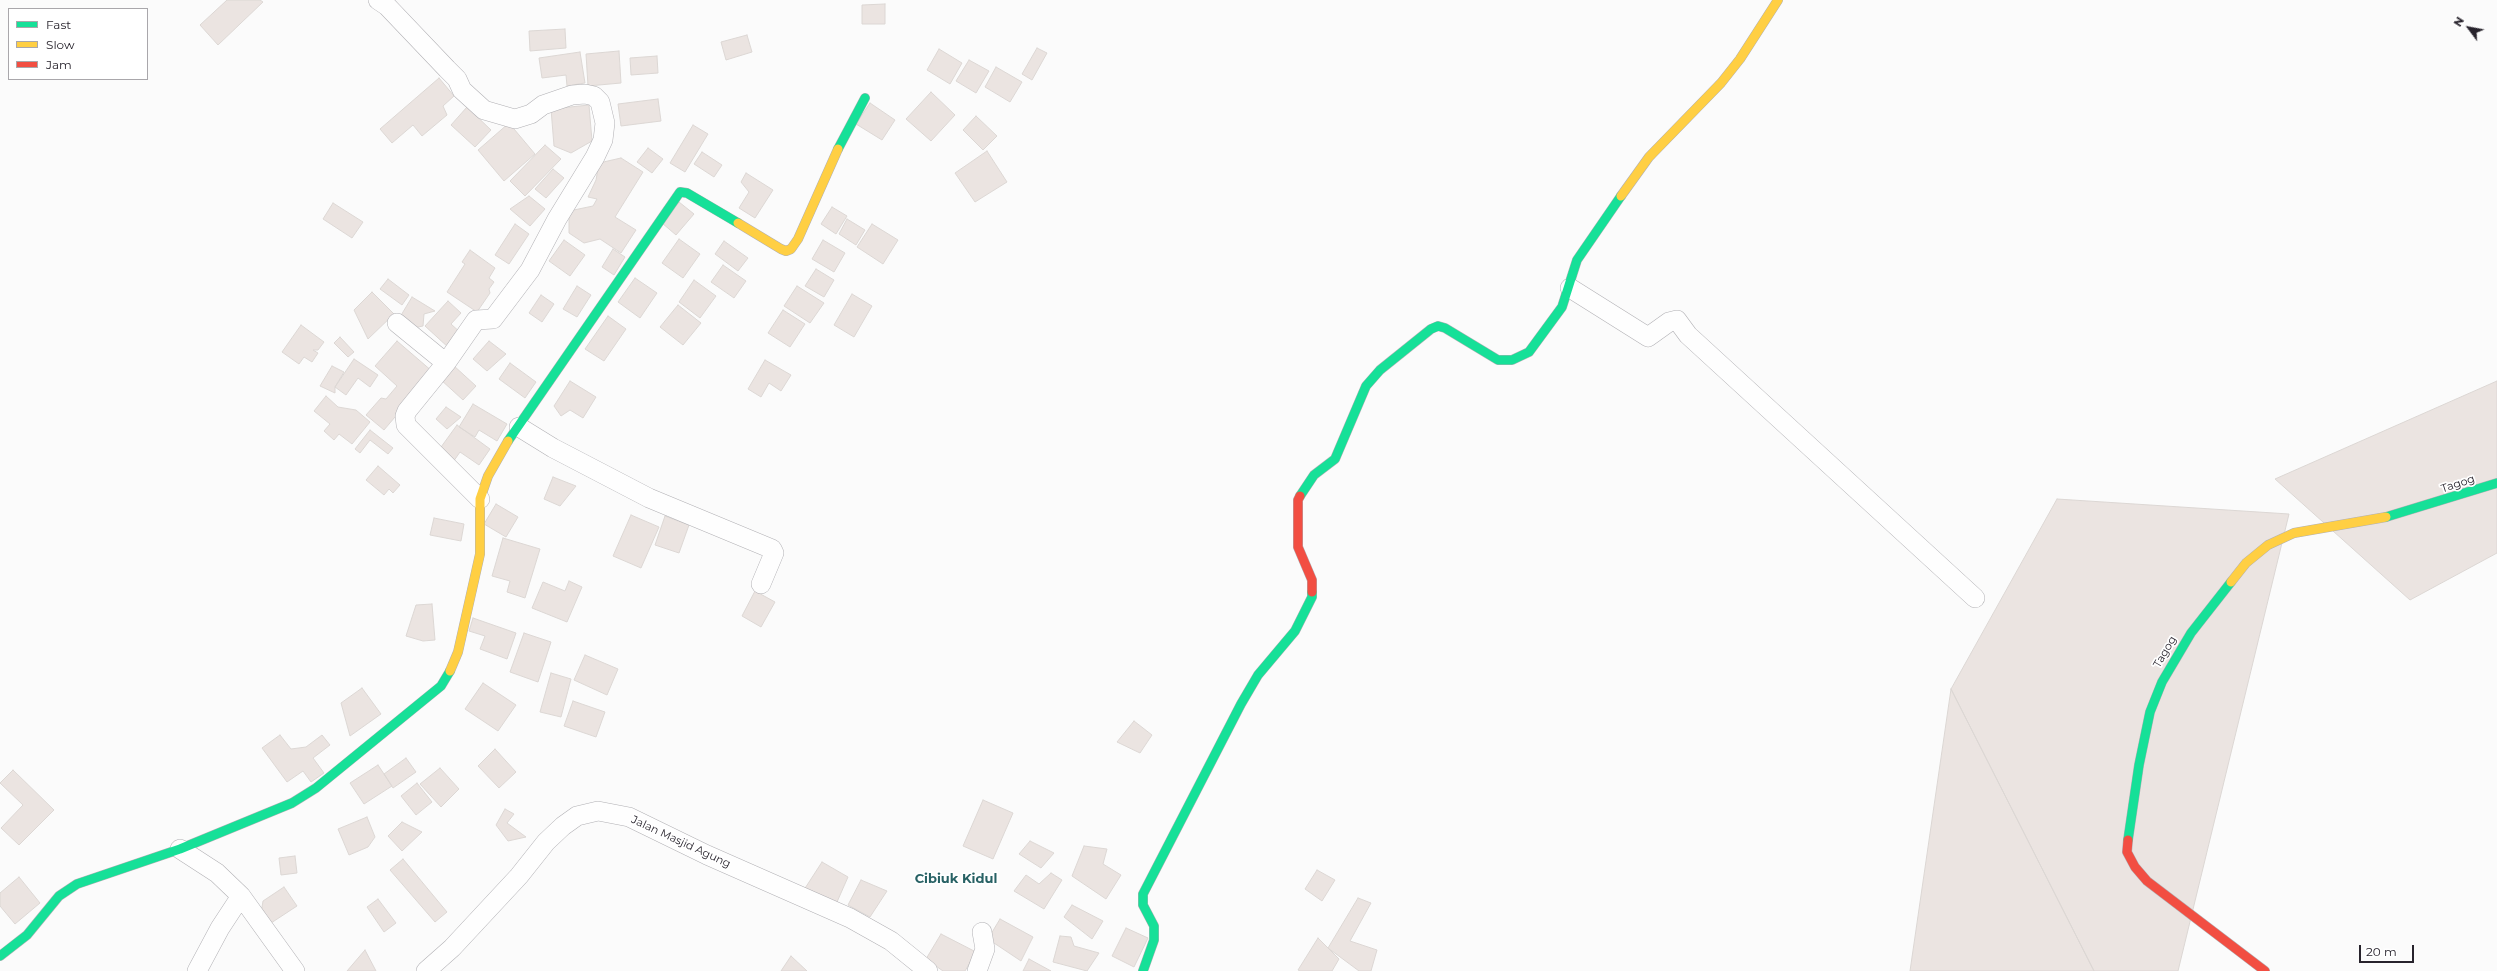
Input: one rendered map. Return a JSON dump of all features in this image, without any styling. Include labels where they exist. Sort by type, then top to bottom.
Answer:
[{"type":"street","points":[[378,0],[387,6],[457,79],[462,90],[484,110],[515,118],[531,114],[543,105],[584,94],[594,96],[600,102],[605,123],[603,140],[595,157],[557,219],[530,270],[493,319],[476,320],[446,363],[407,411],[405,416],[406,425],[480,499]]},
{"type":"street","points":[[1143,971],[1154,940],[1154,926],[1142,905],[1143,894],[1244,698],[1264,667],[1295,631],[1312,597],[1312,580],[1298,547],[1298,500],[1314,475],[1331,462],[1339,452],[1366,386],[1380,370],[1431,329],[1438,326],[1445,328],[1498,360],[1504,362],[1519,358],[1540,339],[1562,307],[1570,288],[1577,260],[1636,174],[1721,83],[1743,54],[1778,0]]},
{"type":"street","points":[[0,956],[27,935],[59,896],[77,884],[180,849],[292,803],[316,788],[441,686],[451,669],[458,652],[480,554],[480,499],[497,458],[680,192],[696,196],[786,251],[798,239],[824,176],[865,98]]},
{"type":"street","points":[[1570,288],[1648,337],[1669,322],[1678,320],[1688,335],[1975,598]]},
{"type":"street","points":[[397,324],[446,363]]},
{"type":"street","points":[[519,427],[553,448],[649,498],[772,549],[774,553],[760,584]]},
{"type":"street","name":"Tagog","points":[[2265,971],[2147,881],[2135,866],[2127,852],[2130,818],[2139,765],[2150,712],[2162,682],[2191,633],[2246,563],[2268,545],[2294,533],[2398,515],[2497,484]]},
{"type":"street","name":"Jalan Masjid Agung","points":[[426,971],[452,948],[514,882],[546,842],[577,816],[598,811],[629,817],[707,855],[850,918],[891,941],[928,971]]},
{"type":"street","points":[[180,849],[217,873],[241,896],[295,971]]},
{"type":"street","points":[[197,971],[220,928],[241,896]]},
{"type":"street","points":[[977,971],[985,949],[982,932]]},
{"type":"building","points":[[227,0],[260,0],[263,2],[218,45],[200,25]]},
{"type":"building","points":[[885,4],[885,24],[862,24],[862,5]]},
{"type":"building","points":[[565,29],[566,48],[530,51],[529,31]]},
{"type":"building","points":[[747,35],[752,52],[726,60],[721,42]]},
{"type":"building","points":[[1037,48],[1047,53],[1032,80],[1022,74]]},
{"type":"building","points":[[939,49],[962,63],[950,84],[927,70]]},
{"type":"building","points":[[619,51],[621,83],[588,86],[586,54]]},
{"type":"building","points":[[580,52],[585,83],[567,86],[566,75],[542,78],[539,58]]},
{"type":"building","points":[[657,56],[658,73],[631,75],[630,58]]},
{"type":"building","points":[[969,60],[989,71],[976,93],[956,81]]},
{"type":"building","points":[[996,67],[1022,82],[1010,102],[985,87]]},
{"type":"building","points":[[439,78],[454,96],[443,106],[447,115],[422,136],[413,125],[392,143],[380,129]]},
{"type":"building","points":[[931,92],[955,115],[931,141],[906,119]]},
{"type":"building","points":[[658,99],[661,121],[621,126],[618,104]]},
{"type":"building","points":[[870,103],[895,120],[882,140],[856,124]]},
{"type":"building","points":[[589,105],[592,141],[571,153],[554,146],[551,109]]},
{"type":"building","points":[[467,107],[491,130],[475,147],[451,125]]},
{"type":"building","points":[[976,116],[997,136],[983,150],[963,130]]},
{"type":"building","points":[[509,123],[535,154],[504,181],[478,150]]},
{"type":"building","points":[[693,125],[708,134],[685,172],[670,163]]},
{"type":"building","points":[[545,145],[561,159],[525,196],[510,181]]},
{"type":"building","points":[[648,148],[663,159],[652,173],[637,162]]},
{"type":"building","points":[[987,151],[1007,182],[975,202],[955,173]]},
{"type":"building","points":[[702,152],[722,165],[714,177],[694,164]]},
{"type":"building","points":[[621,158],[643,172],[615,217],[636,230],[621,253],[600,239],[584,243],[569,233],[569,211],[593,206],[597,199],[588,197],[596,180],[599,163]]},
{"type":"building","points":[[553,169],[564,178],[546,198],[535,189]]},
{"type":"building","points":[[746,173],[773,190],[755,218],[739,208],[749,192],[741,182]]},
{"type":"building","points":[[529,196],[545,209],[530,226],[510,209]]},
{"type":"building","points":[[679,202],[694,214],[676,235],[662,223]]},
{"type":"building","points":[[333,203],[363,222],[352,238],[323,219]]},
{"type":"building","points":[[832,207],[847,216],[836,234],[821,224]]},
{"type":"building","points":[[847,219],[865,230],[856,245],[839,234]]},
{"type":"building","points":[[515,224],[529,234],[509,264],[495,255]]},
{"type":"building","points":[[872,224],[898,240],[883,264],[857,247]]},
{"type":"building","points":[[679,239],[700,254],[683,278],[662,263]]},
{"type":"building","points":[[564,240],[585,255],[570,276],[549,261]]},
{"type":"building","points":[[823,240],[845,253],[834,272],[812,259]]},
{"type":"building","points":[[724,241],[748,258],[738,271],[715,254]]},
{"type":"building","points":[[613,249],[625,257],[614,275],[602,267]]},
{"type":"building","points":[[470,250],[495,268],[489,278],[494,282],[489,289],[490,293],[477,312],[447,292],[465,264],[462,262]]},
{"type":"building","points":[[723,265],[746,281],[734,298],[711,282]]},
{"type":"building","points":[[816,269],[834,280],[824,297],[805,286]]},
{"type":"building","points":[[635,278],[657,293],[640,318],[618,302]]},
{"type":"building","points":[[388,279],[409,295],[402,305],[380,289]]},
{"type":"building","points":[[694,280],[716,296],[700,318],[679,302]]},
{"type":"building","points":[[577,286],[591,295],[577,317],[563,309]]},
{"type":"building","points":[[797,286],[824,303],[810,323],[784,306]]},
{"type":"building","points":[[372,292],[394,314],[368,339],[354,310]]},
{"type":"building","points":[[852,294],[872,306],[854,337],[834,325]]},
{"type":"building","points":[[541,295],[554,304],[542,322],[529,313]]},
{"type":"building","points":[[412,297],[435,311],[424,314],[423,326],[409,329],[400,317]]},
{"type":"building","points":[[448,301],[461,313],[451,324],[462,334],[449,348],[425,326]]},
{"type":"building","points":[[678,305],[701,323],[683,345],[660,327]]},
{"type":"building","points":[[783,310],[805,324],[790,347],[768,333]]},
{"type":"building","points":[[608,316],[626,329],[604,361],[585,349]]},
{"type":"building","points":[[301,325],[324,342],[318,350],[313,350],[318,353],[312,362],[304,357],[299,364],[282,352]]},
{"type":"building","points":[[340,337],[354,352],[348,357],[334,343]]},
{"type":"building","points":[[397,341],[433,372],[384,430],[366,415],[381,398],[386,399],[397,386],[375,366]]},
{"type":"building","points":[[489,341],[506,354],[487,371],[473,359]]},
{"type":"building","points":[[354,359],[378,375],[370,387],[358,378],[346,395],[335,387]]},
{"type":"building","points":[[765,360],[791,375],[781,391],[769,383],[761,397],[748,389]]},
{"type":"building","points":[[510,363],[536,382],[525,398],[499,379]]},
{"type":"building","points":[[453,365],[476,386],[463,400],[440,379]]},
{"type":"building","points":[[332,366],[344,372],[335,387],[335,393],[320,386]]},
{"type":"building","points":[[570,381],[596,397],[583,418],[570,410],[561,416],[554,406]]},
{"type":"building","points":[[2497,381],[2497,553],[2410,600],[2275,479]]},
{"type":"building","points":[[326,396],[338,407],[356,410],[370,422],[352,444],[339,434],[334,440],[324,431],[330,424],[314,411]]},
{"type":"building","points":[[473,404],[507,424],[497,441],[479,430],[475,437],[459,427]]},
{"type":"building","points":[[446,407],[461,417],[447,429],[436,419]]},
{"type":"building","points":[[457,425],[490,449],[479,465],[460,452],[451,465],[436,454]]},
{"type":"building","points":[[370,430],[393,448],[388,454],[370,440],[360,453],[355,449]]},
{"type":"building","points":[[378,466],[400,485],[393,493],[389,489],[384,495],[366,480]]},
{"type":"building","points":[[553,477],[576,486],[560,506],[544,499]]},
{"type":"building","points":[[2057,499],[2289,514],[2178,971],[2094,971],[1951,689]]},
{"type":"building","points":[[496,504],[518,517],[506,537],[484,524]]},
{"type":"building","points":[[631,515],[659,527],[641,568],[613,556]]},
{"type":"building","points":[[665,516],[689,525],[679,553],[655,545]]},
{"type":"building","points":[[434,518],[464,524],[461,541],[430,535]]},
{"type":"building","points":[[503,538],[540,549],[525,598],[507,592],[510,581],[492,576]]},
{"type":"building","points":[[569,581],[582,587],[567,622],[532,608],[543,582],[565,591]]},
{"type":"building","points":[[755,591],[775,602],[761,627],[742,616]]},
{"type":"building","points":[[432,604],[435,640],[423,641],[406,636],[416,605]]},
{"type":"building","points":[[473,618],[516,633],[507,659],[480,649],[485,636],[469,631]]},
{"type":"building","points":[[524,633],[551,642],[538,682],[510,672]]},
{"type":"building","points":[[585,655],[618,669],[607,695],[574,680]]},
{"type":"building","points":[[551,673],[571,679],[561,717],[540,712]]},
{"type":"building","points":[[483,683],[516,705],[498,731],[465,709]]},
{"type":"building","points":[[362,688],[381,714],[350,736],[341,703]]},
{"type":"building","points":[[1951,689],[2094,971],[1910,971]]},
{"type":"building","points":[[573,701],[605,712],[596,737],[564,726]]},
{"type":"building","points":[[1134,721],[1152,735],[1140,753],[1117,742]]},
{"type":"building","points":[[280,735],[291,749],[306,747],[322,735],[330,745],[313,758],[324,773],[311,782],[303,771],[287,782],[262,748]]},
{"type":"building","points":[[495,749],[516,772],[499,788],[478,766]]},
{"type":"building","points":[[406,758],[416,772],[393,788],[384,774]]},
{"type":"building","points":[[378,765],[392,786],[364,804],[350,783]]},
{"type":"building","points":[[440,768],[459,789],[441,807],[420,784]]},
{"type":"building","points":[[13,770],[54,810],[19,845],[1,828],[23,805],[0,783]]},
{"type":"building","points":[[417,783],[432,802],[416,815],[401,796]]},
{"type":"building","points":[[983,800],[1013,813],[993,859],[963,846]]},
{"type":"building","points":[[505,809],[514,814],[507,823],[526,837],[508,841],[496,825]]},
{"type":"building","points":[[367,817],[375,837],[368,847],[349,855],[338,829]]},
{"type":"building","points":[[402,822],[422,832],[402,851],[388,836]]},
{"type":"building","points":[[1030,841],[1054,853],[1041,868],[1019,854]]},
{"type":"building","points":[[1084,846],[1107,849],[1103,864],[1121,875],[1106,899],[1072,876]]},
{"type":"building","points":[[295,856],[297,873],[281,875],[279,858]]},
{"type":"building","points":[[403,859],[447,912],[435,922],[390,870]]},
{"type":"building","points":[[822,862],[848,877],[837,902],[800,896]]},
{"type":"building","points":[[1317,870],[1335,880],[1322,901],[1305,889]]},
{"type":"building","points":[[1051,873],[1062,880],[1044,909],[1014,891],[1026,875],[1039,884]]},
{"type":"building","points":[[19,877],[40,903],[15,924],[0,906],[0,893]]},
{"type":"building","points":[[861,880],[887,891],[870,917],[848,905]]},
{"type":"building","points":[[284,887],[297,906],[268,925],[261,913],[263,901]]},
{"type":"building","points":[[1358,898],[1371,903],[1350,941],[1377,950],[1371,971],[1359,971],[1328,948]]},
{"type":"building","points":[[378,899],[396,923],[384,932],[367,907]]},
{"type":"building","points":[[1072,905],[1103,921],[1092,939],[1064,917]]},
{"type":"building","points":[[1000,919],[1033,937],[1021,961],[988,939]]},
{"type":"building","points":[[1126,928],[1148,938],[1134,967],[1112,956]]},
{"type":"building","points":[[941,934],[976,952],[965,971],[943,971],[926,959]]},
{"type":"building","points":[[1060,936],[1071,937],[1074,946],[1099,953],[1087,971],[1053,962]]},
{"type":"building","points":[[1318,938],[1339,959],[1332,971],[1298,970]]},
{"type":"building","points":[[365,950],[376,971],[347,971]]},
{"type":"building","points":[[791,956],[807,971],[781,971]]},
{"type":"building","points":[[1029,959],[1051,971],[1023,971]]},
{"type":"traffic: fast","points":[[838,149],[865,98]]},
{"type":"traffic: fast","points":[[508,441],[680,192],[687,193],[738,223]]},
{"type":"traffic: fast","points":[[1300,496],[1314,475],[1335,459],[1366,386],[1380,370],[1431,329],[1438,326],[1445,328],[1498,360],[1512,360],[1529,352],[1562,307],[1577,260],[1621,196]]},
{"type":"traffic: fast","points":[[2386,517],[2497,483]]},
{"type":"traffic: fast","points":[[2128,840],[2139,765],[2150,712],[2162,682],[2191,633],[2231,582]]},
{"type":"traffic: fast","points":[[1143,971],[1154,940],[1154,926],[1143,905],[1143,894],[1241,704],[1258,675],[1295,631],[1312,597],[1312,592]]},
{"type":"traffic: fast","points":[[0,956],[27,935],[59,896],[77,884],[180,849],[292,803],[316,788],[441,686],[450,671]]},
{"type":"traffic: slow","points":[[1621,196],[1649,157],[1721,83],[1740,59],[1778,0]]},
{"type":"traffic: slow","points":[[738,223],[781,249],[786,251],[791,249],[798,239],[838,149]]},
{"type":"traffic: slow","points":[[450,671],[458,652],[480,554],[480,499],[488,476],[508,441]]},
{"type":"traffic: slow","points":[[2231,582],[2246,563],[2268,545],[2294,533],[2386,517]]},
{"type":"traffic: jam","points":[[1300,496],[1298,500],[1298,547],[1312,580],[1312,592]]},
{"type":"traffic: jam","points":[[2128,840],[2127,852],[2135,867],[2147,881],[2265,971]]},
{"type":"district","name":"Cibiuk Kidul","points":[[956,879]]}]
